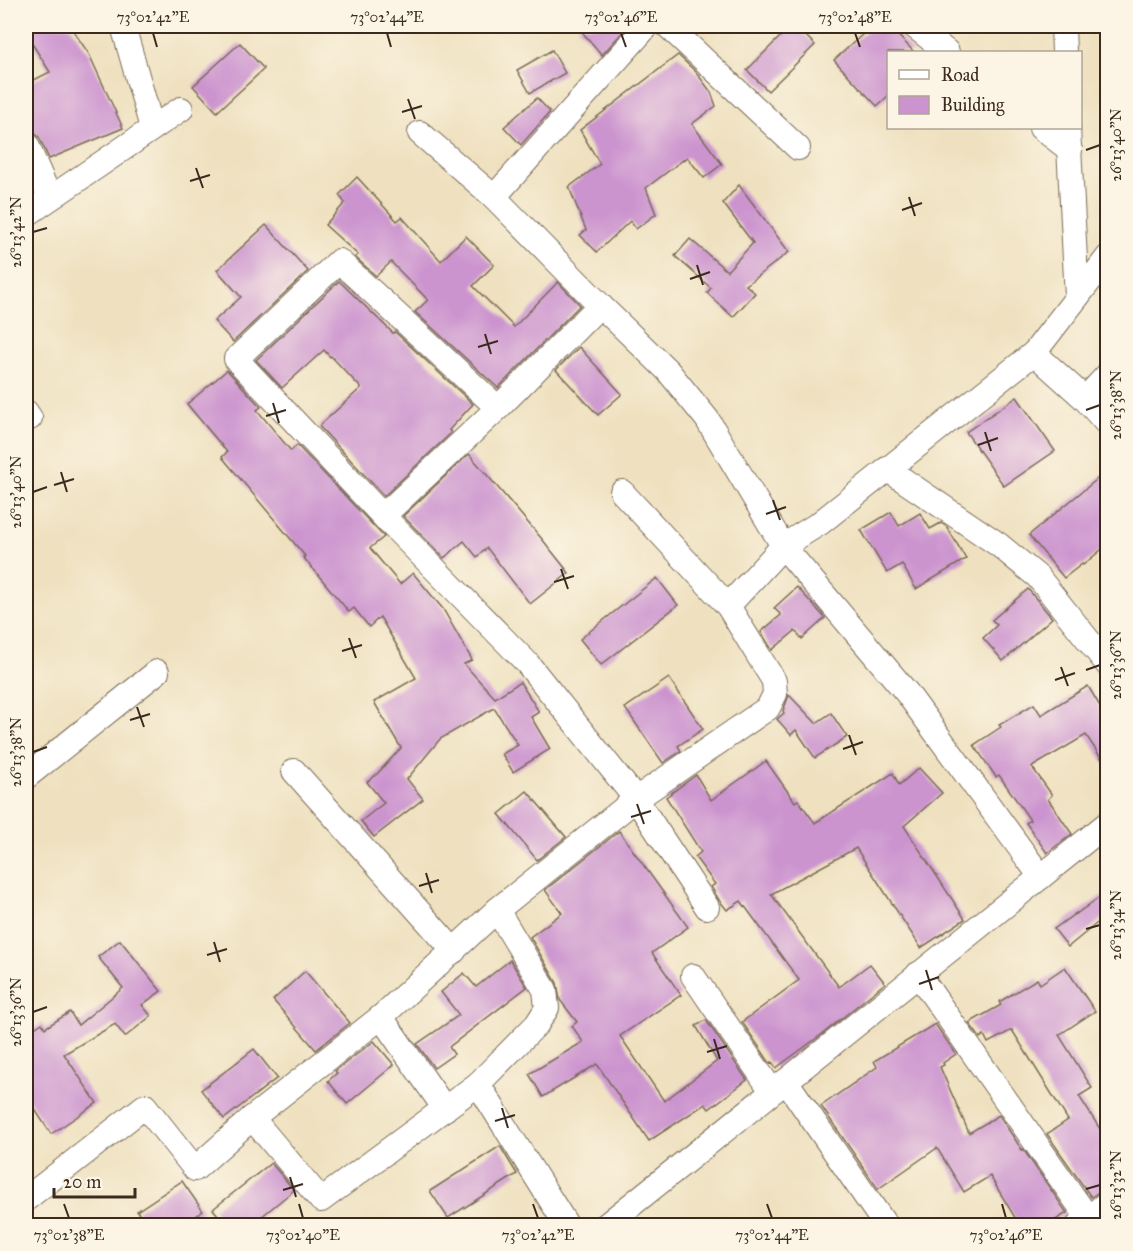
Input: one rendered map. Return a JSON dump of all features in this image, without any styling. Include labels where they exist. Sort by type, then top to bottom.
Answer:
[{"type":"street","points":[[123,26],[153,128]]},
{"type":"street","points":[[494,197],[647,26]]},
{"type":"street","points":[[668,26],[798,148]]},
{"type":"street","points":[[914,26],[946,51]]},
{"type":"street","points":[[1063,26],[1064,51]]},
{"type":"street","points":[[26,215],[180,109]]},
{"type":"street","points":[[1044,129],[1069,139],[1077,297]]},
{"type":"street","points":[[420,133],[494,197],[668,371],[707,419],[783,546],[907,693],[1041,877]]},
{"type":"street","points":[[26,143],[50,198]]},
{"type":"street","points":[[728,606],[783,546],[820,522],[1034,353],[1107,257]]},
{"type":"street","points":[[498,408],[339,261],[236,359],[383,516],[527,663],[636,799],[707,907]]},
{"type":"street","points":[[383,516],[498,408],[600,305]]},
{"type":"street","points":[[1034,353],[1085,399],[1107,425]]},
{"type":"street","points":[[1085,399],[1107,374]]},
{"type":"street","points":[[887,469],[999,545],[1038,577],[1107,665]]},
{"type":"street","points":[[26,1199],[145,1106],[195,1170],[252,1118],[381,1017],[497,910],[636,799],[768,708],[775,694],[774,681],[728,606],[622,492]]},
{"type":"street","points":[[26,777],[157,672]]},
{"type":"street","points":[[294,771],[454,951]]},
{"type":"street","points":[[605,1226],[1107,823]]},
{"type":"street","points":[[252,1118],[321,1200],[478,1084],[537,1024],[547,1008],[545,990],[497,910]]},
{"type":"street","points":[[918,974],[1097,1211]]},
{"type":"street","points":[[693,976],[886,1226]]},
{"type":"street","points":[[381,1017],[445,1109]]},
{"type":"street","points":[[478,1084],[567,1226]]},
{"type":"building","points":[[26,26],[70,26],[89,54],[123,128],[49,159],[26,116],[26,84],[50,72],[26,34]]},
{"type":"building","points":[[577,26],[628,26],[602,55]]},
{"type":"building","points":[[791,26],[796,26],[815,45],[768,91],[747,70]]},
{"type":"building","points":[[872,26],[889,26],[913,51],[887,51],[887,97],[877,106],[834,60]]},
{"type":"building","points":[[240,43],[264,69],[217,112],[193,86]]},
{"type":"building","points":[[552,50],[565,73],[530,93],[517,70]]},
{"type":"building","points":[[678,55],[696,72],[711,92],[716,106],[692,124],[722,164],[704,178],[687,157],[646,188],[656,214],[636,229],[630,221],[597,252],[580,235],[586,230],[569,187],[600,164],[580,130]]},
{"type":"building","points":[[537,98],[550,112],[521,145],[504,127]]},
{"type":"building","points":[[357,177],[397,221],[402,217],[441,261],[466,236],[494,265],[473,286],[514,327],[558,282],[580,305],[498,388],[415,312],[428,300],[391,262],[376,276],[355,257],[358,255],[325,225],[345,203],[339,195]]},
{"type":"building","points":[[739,185],[789,252],[746,285],[755,293],[733,317],[707,293],[711,288],[675,256],[690,239],[727,271],[753,243],[723,203]]},
{"type":"building","points":[[266,225],[308,271],[233,342],[214,321],[241,297],[217,270]]},
{"type":"building","points":[[339,281],[473,404],[449,430],[451,433],[384,496],[319,426],[361,388],[331,356],[324,350],[282,388],[256,360]]},
{"type":"building","points":[[579,347],[622,394],[598,415],[556,370]]},
{"type":"building","points":[[227,370],[261,407],[257,410],[291,451],[297,445],[384,537],[370,548],[400,584],[413,573],[443,609],[472,660],[464,664],[495,698],[520,682],[539,712],[531,717],[550,749],[513,772],[502,754],[518,745],[494,708],[440,739],[407,779],[423,799],[374,837],[361,821],[384,803],[367,782],[401,748],[374,702],[416,678],[380,617],[369,627],[354,608],[349,612],[222,457],[227,452],[187,404]]},
{"type":"building","points":[[1017,397],[1055,451],[1004,486],[966,432]]},
{"type":"building","points":[[469,454],[569,573],[530,604],[487,548],[477,557],[464,541],[444,558],[403,516]]},
{"type":"building","points":[[1107,471],[1107,545],[1064,578],[1029,535]]},
{"type":"building","points":[[891,512],[899,526],[920,513],[930,529],[941,523],[947,527],[966,559],[916,589],[902,564],[887,573],[861,530]]},
{"type":"building","points":[[657,578],[678,605],[601,665],[580,639]]},
{"type":"building","points":[[797,587],[825,618],[802,639],[795,631],[772,650],[761,632],[781,615],[774,608]]},
{"type":"building","points":[[1028,589],[1052,618],[1003,661],[983,638],[997,625],[992,620]]},
{"type":"building","points":[[669,678],[703,729],[678,746],[681,751],[663,763],[625,708]]},
{"type":"building","points":[[1088,686],[1107,718],[1107,767],[1086,735],[1032,767],[1052,795],[1048,799],[1072,834],[1047,853],[1026,823],[1030,820],[999,775],[996,777],[974,745],[1001,727],[999,725],[1034,704],[1041,715]]},
{"type":"building","points":[[789,695],[816,723],[831,713],[847,737],[815,758],[796,730],[791,735],[777,719],[784,713]]},
{"type":"building","points":[[766,761],[795,802],[798,800],[815,823],[893,773],[899,785],[919,768],[942,793],[904,826],[965,919],[921,948],[856,848],[771,894],[839,987],[870,964],[885,983],[776,1068],[772,1062],[770,1063],[742,1022],[799,980],[741,901],[727,910],[719,900],[711,887],[715,884],[695,857],[701,852],[666,797],[696,775],[711,800]]},
{"type":"building","points":[[527,791],[566,837],[537,860],[499,814]]},
{"type":"building","points":[[619,831],[688,927],[652,953],[681,995],[620,1036],[664,1101],[717,1061],[696,1026],[706,1020],[747,1080],[709,1109],[705,1104],[649,1141],[597,1064],[543,1097],[529,1074],[583,1042],[572,1026],[577,1022],[560,1000],[557,983],[530,937],[562,913],[545,890]]},
{"type":"building","points":[[1107,892],[1107,915],[1068,947],[1054,929]]},
{"type":"building","points":[[120,940],[161,991],[142,1005],[151,1016],[125,1037],[115,1024],[64,1054],[97,1103],[51,1134],[26,1096],[26,1034],[42,1023],[45,1028],[70,1012],[78,1025],[123,988],[98,957]]},
{"type":"building","points":[[510,960],[527,987],[449,1047],[454,1054],[434,1068],[417,1044],[459,1015],[441,992],[464,973],[476,987]]},
{"type":"building","points":[[1065,967],[1095,1011],[1059,1035],[1092,1088],[1079,1096],[1107,1140],[1107,1186],[1091,1197],[1047,1134],[1068,1120],[1012,1030],[988,1043],[984,1035],[980,1038],[969,1023],[1001,1005],[999,1002],[1037,979],[1040,984]]},
{"type":"building","points":[[305,971],[350,1023],[316,1050],[273,1000]]},
{"type":"building","points":[[935,1024],[956,1054],[940,1067],[969,1133],[999,1115],[1067,1213],[1046,1226],[1020,1226],[990,1176],[964,1192],[937,1148],[878,1189],[821,1106],[877,1067],[874,1061]]},
{"type":"building","points":[[374,1041],[394,1065],[347,1104],[328,1081],[337,1073],[335,1071]]},
{"type":"building","points":[[254,1049],[277,1078],[224,1119],[201,1090]]},
{"type":"building","points":[[500,1146],[517,1174],[448,1218],[430,1191]]},
{"type":"building","points":[[271,1163],[294,1190],[250,1226],[227,1226],[213,1209]]},
{"type":"building","points":[[182,1181],[203,1211],[181,1226],[147,1226],[137,1211]]}]
